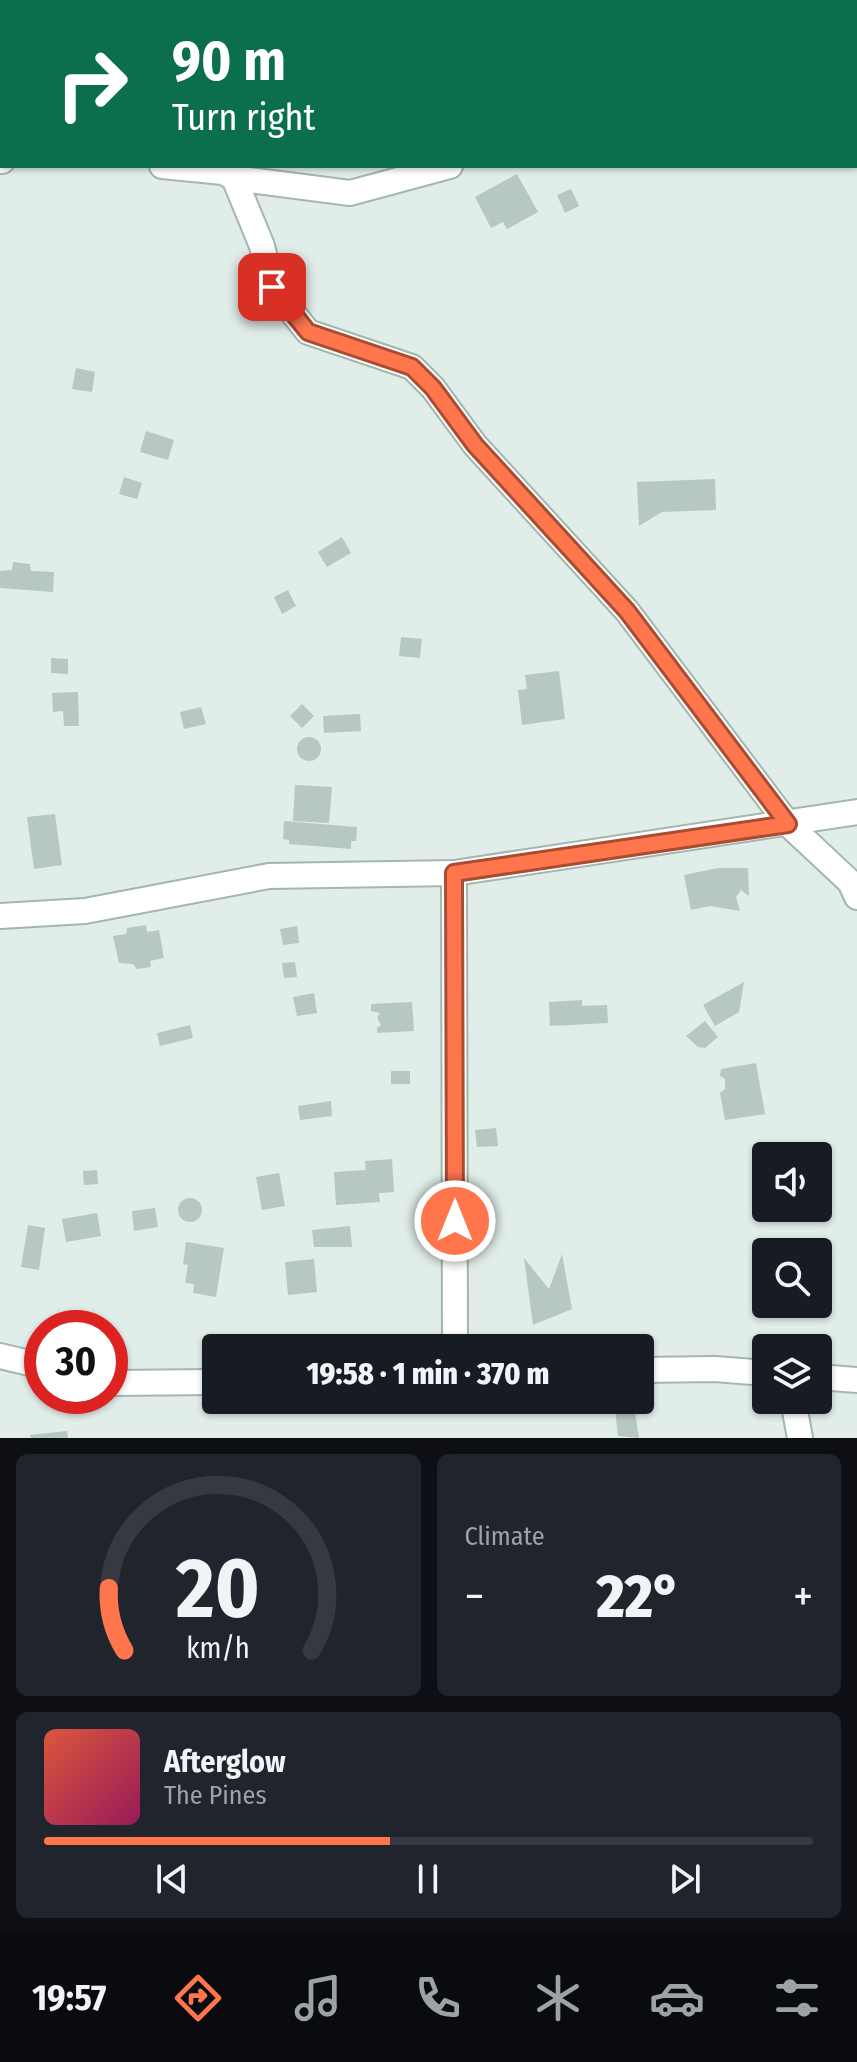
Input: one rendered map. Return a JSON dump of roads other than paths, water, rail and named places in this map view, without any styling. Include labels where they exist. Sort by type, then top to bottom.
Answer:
[{"type":"street","points":[[183,168],[350,193],[443,168]]},
{"type":"street","points":[[226,172],[258,235],[272,287],[308,332],[412,367],[433,388],[475,445],[627,611],[788,824],[850,882],[857,897]]},
{"type":"street","points":[[0,916],[85,911],[269,876],[454,873],[857,812]]},
{"type":"street","points":[[454,873],[455,1334]]},
{"type":"street","points":[[0,1356],[24,1362]]},
{"type":"street","points":[[654,1370],[752,1372]]},
{"type":"street","points":[[832,1378],[857,1380]]},
{"type":"street","points":[[128,1383],[202,1382]]},
{"type":"street","points":[[796,1414],[800,1438]]}]
